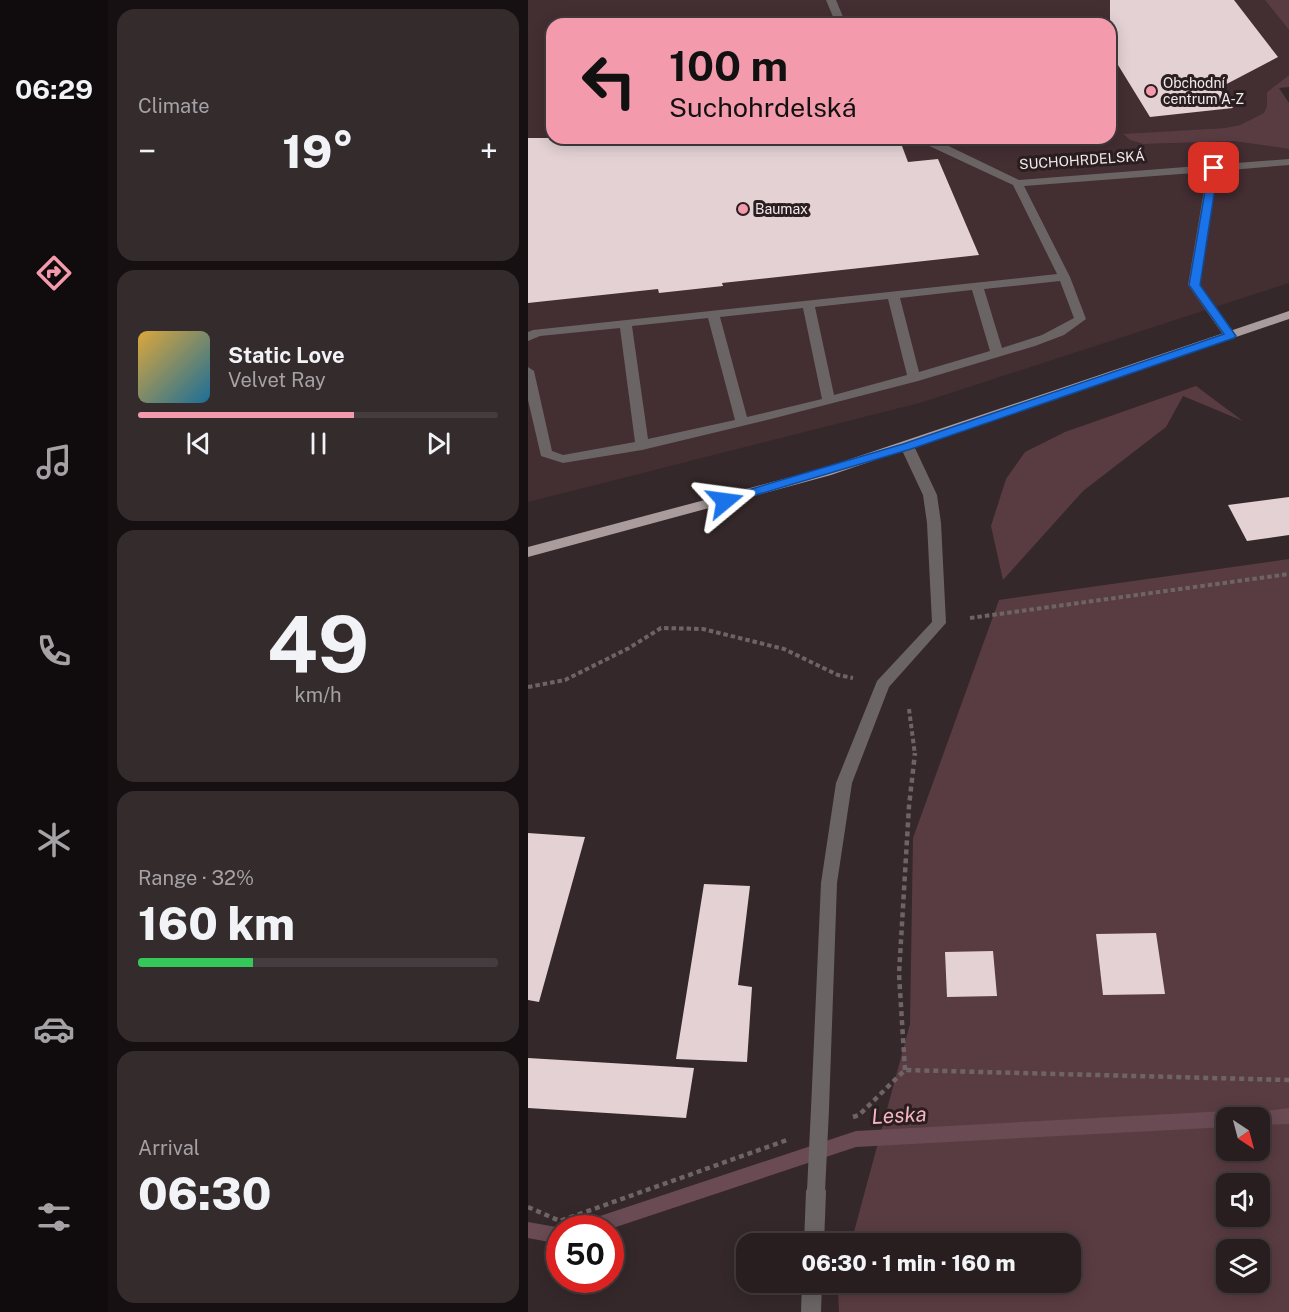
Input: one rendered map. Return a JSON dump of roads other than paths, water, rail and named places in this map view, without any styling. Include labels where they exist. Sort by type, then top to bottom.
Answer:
[{"type":"main road","points":[[528,552],[725,501],[907,446],[1289,315]]},
{"type":"street","points":[[831,0],[839,18]]},
{"type":"street","name":"SUCHOHRDELSKÁ","points":[[933,144],[1017,183],[1289,162]]},
{"type":"street","points":[[1214,168],[1194,285],[1230,336]]},
{"type":"street","points":[[528,371],[546,453],[553,458],[563,459],[642,446],[914,378],[997,353],[1074,326],[1080,319],[1065,277],[1017,183]]},
{"type":"street","points":[[528,337],[537,333],[1065,277]]},
{"type":"street","points":[[977,286],[997,353]]},
{"type":"street","points":[[892,295],[914,378]]},
{"type":"street","points":[[808,304],[829,400]]},
{"type":"street","points":[[713,314],[742,422]]},
{"type":"street","points":[[626,324],[642,446]]},
{"type":"street","points":[[814,1233],[829,883],[843,783],[882,685],[939,622],[934,523],[930,495],[907,446]]},
{"type":"street","points":[[811,1312],[812,1293]]},
{"type":"waterway","name":"Leska","points":[[1270,1117],[1289,1116]]},
{"type":"waterway","name":"Leska","points":[[624,1216],[856,1139],[1216,1120]]},
{"type":"waterway","name":"Leska","points":[[528,1230],[546,1233]]},
{"type":"place","name":"Obchodní centrum A-Z","points":[[1151,91]]},
{"type":"place","name":"Baumax","points":[[743,209]]}]
